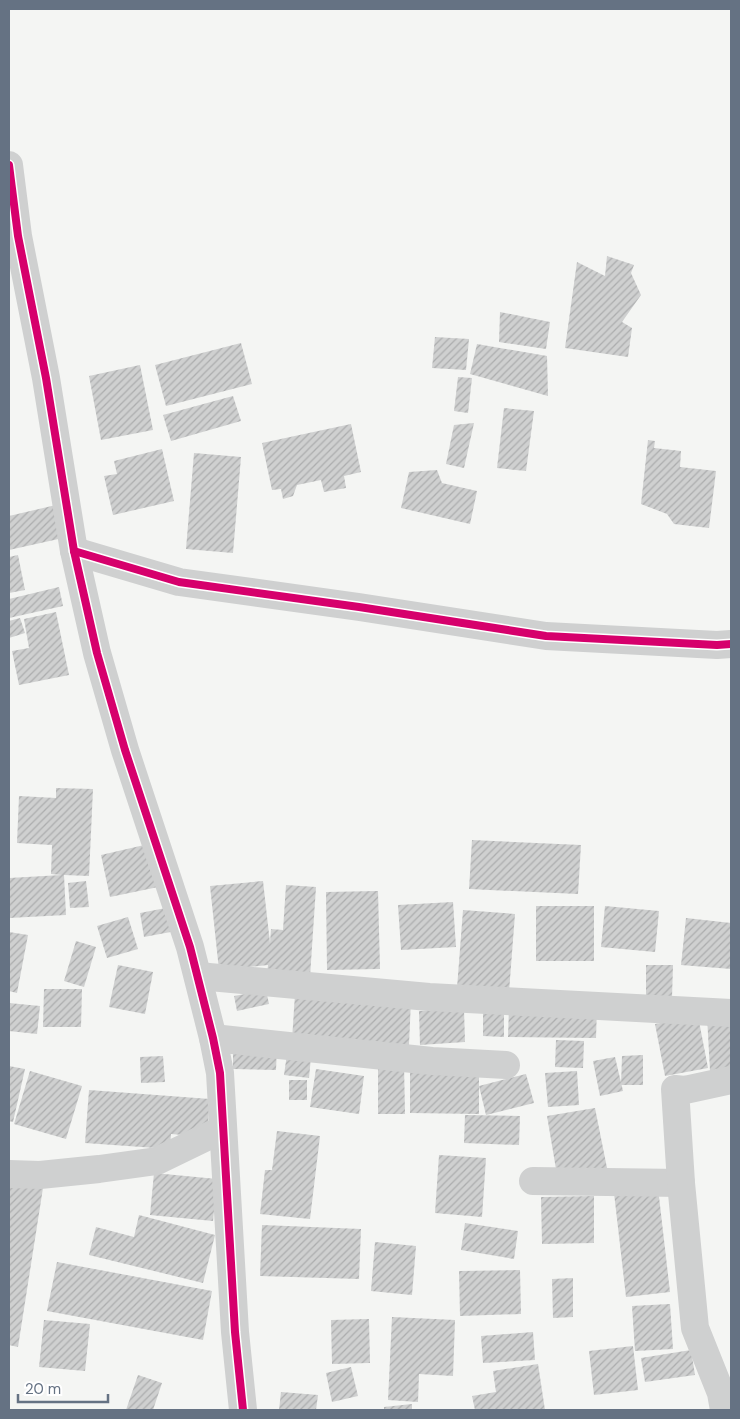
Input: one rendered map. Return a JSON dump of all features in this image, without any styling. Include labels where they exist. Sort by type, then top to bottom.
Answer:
[{"type":"street","points":[[9,165],[18,236],[46,378],[74,551],[97,653],[128,759],[190,947],[220,1073],[235,1332],[243,1410]]},
{"type":"street","points":[[74,551],[179,582],[546,636],[717,645],[731,644]]},
{"type":"street","points":[[198,976],[429,997],[731,1013]]},
{"type":"street","points":[[212,1038],[432,1062],[506,1066]]},
{"type":"street","points":[[724,1410],[721,1393],[695,1328],[680,1183],[675,1089],[685,1090],[731,1080]]},
{"type":"street","points":[[9,1174],[40,1175],[157,1162],[223,1130]]},
{"type":"street","points":[[533,1181],[680,1183]]},
{"type":"building","points":[[607,256],[634,265],[631,273],[641,295],[622,322],[632,328],[628,357],[565,348],[577,262],[605,276]]},
{"type":"building","points":[[500,312],[550,322],[546,349],[499,342]]},
{"type":"building","points":[[435,337],[469,339],[466,370],[432,368]]},
{"type":"building","points":[[241,343],[252,384],[166,406],[155,365]]},
{"type":"building","points":[[477,344],[547,356],[548,396],[470,374]]},
{"type":"building","points":[[140,365],[153,430],[101,440],[89,376]]},
{"type":"building","points":[[458,377],[472,378],[468,413],[454,411]]},
{"type":"building","points":[[233,396],[241,421],[171,441],[163,415]]},
{"type":"building","points":[[504,408],[534,411],[526,471],[497,468]]},
{"type":"building","points":[[474,423],[464,468],[446,464],[454,425]]},
{"type":"building","points":[[351,424],[361,472],[344,476],[346,488],[324,492],[321,480],[297,485],[293,496],[283,499],[281,489],[272,490],[262,443]]},
{"type":"building","points":[[648,440],[655,441],[654,448],[681,451],[680,467],[716,471],[709,528],[674,524],[667,514],[641,504]]},
{"type":"building","points":[[162,449],[174,501],[113,515],[104,476],[117,474],[114,461]]},
{"type":"building","points":[[194,453],[241,457],[233,553],[186,549]]},
{"type":"building","points":[[437,470],[442,483],[477,491],[470,524],[401,508],[409,472]]},
{"type":"building","points":[[56,505],[63,538],[9,550],[9,516]]},
{"type":"building","points":[[18,555],[25,590],[9,593],[9,557]]},
{"type":"building","points":[[59,587],[63,606],[9,618],[9,599]]},
{"type":"building","points":[[56,612],[69,675],[19,685],[12,651],[29,648],[24,619]]},
{"type":"building","points":[[20,618],[25,633],[9,638],[9,621]]},
{"type":"building","points":[[56,788],[93,789],[89,876],[64,875],[66,915],[9,918],[9,878],[62,875],[51,874],[52,845],[17,843],[19,796],[56,798]]},
{"type":"building","points":[[472,840],[581,845],[578,894],[469,889]]},
{"type":"building","points":[[153,843],[163,886],[110,897],[101,855]]},
{"type":"building","points":[[86,881],[89,907],[70,908],[68,883]]},
{"type":"building","points":[[263,881],[270,943],[271,929],[283,930],[286,885],[316,887],[310,977],[267,974],[268,965],[219,970],[210,886]]},
{"type":"building","points":[[378,891],[380,969],[327,970],[326,892]]},
{"type":"building","points":[[453,902],[456,947],[401,950],[398,905]]},
{"type":"building","points":[[536,906],[594,906],[594,961],[536,961]]},
{"type":"building","points":[[605,906],[659,911],[655,952],[601,947]]},
{"type":"building","points":[[171,907],[176,931],[144,937],[140,913]]},
{"type":"building","points":[[463,910],[515,914],[509,992],[457,988]]},
{"type":"building","points":[[128,917],[138,949],[107,958],[97,926]]},
{"type":"building","points":[[686,918],[731,923],[731,969],[681,965]]},
{"type":"building","points":[[9,932],[28,935],[17,993],[9,991]]},
{"type":"building","points":[[76,941],[96,947],[84,987],[64,981]]},
{"type":"building","points":[[118,965],[153,972],[145,1014],[109,1007]]},
{"type":"building","points":[[646,965],[673,965],[672,997],[646,997]]},
{"type":"building","points":[[44,989],[82,989],[81,1027],[43,1027]]},
{"type":"building","points":[[266,990],[269,1004],[237,1011],[234,996]]},
{"type":"building","points":[[295,994],[411,1000],[409,1045],[292,1040]]},
{"type":"building","points":[[9,1003],[40,1006],[37,1034],[9,1031]]},
{"type":"building","points":[[483,1003],[504,1003],[504,1037],[483,1036]]},
{"type":"building","points":[[509,1006],[597,1006],[596,1038],[508,1037]]},
{"type":"building","points":[[464,1009],[465,1042],[420,1045],[419,1011]]},
{"type":"building","points":[[731,1014],[731,1069],[710,1071],[707,1016]]},
{"type":"building","points":[[698,1016],[708,1068],[665,1076],[655,1024]]},
{"type":"building","points":[[556,1040],[584,1041],[583,1068],[555,1067]]},
{"type":"building","points":[[233,1048],[277,1048],[276,1070],[233,1069]]},
{"type":"building","points":[[287,1054],[311,1057],[309,1078],[284,1075]]},
{"type":"building","points":[[643,1055],[643,1085],[621,1085],[622,1056]]},
{"type":"building","points":[[163,1056],[165,1082],[141,1083],[140,1057]]},
{"type":"building","points":[[615,1057],[623,1091],[600,1096],[593,1061]]},
{"type":"building","points":[[404,1064],[405,1114],[378,1114],[378,1065]]},
{"type":"building","points":[[9,1066],[25,1069],[13,1122],[9,1121]]},
{"type":"building","points":[[316,1069],[364,1076],[359,1114],[310,1107]]},
{"type":"building","points":[[30,1071],[82,1086],[66,1139],[14,1124]]},
{"type":"building","points":[[410,1071],[479,1071],[479,1114],[410,1113]]},
{"type":"building","points":[[577,1071],[579,1105],[548,1107],[545,1073]]},
{"type":"building","points":[[526,1074],[534,1103],[486,1115],[479,1086]]},
{"type":"building","points":[[289,1080],[307,1080],[307,1100],[289,1100]]},
{"type":"building","points":[[89,1090],[210,1099],[207,1137],[171,1134],[170,1149],[85,1143]]},
{"type":"building","points":[[595,1108],[608,1173],[558,1181],[547,1116]]},
{"type":"building","points":[[465,1115],[520,1116],[519,1145],[464,1143]]},
{"type":"building","points":[[277,1131],[320,1136],[310,1219],[260,1214],[265,1170],[272,1170]]},
{"type":"building","points":[[439,1155],[486,1158],[482,1217],[435,1213]]},
{"type":"building","points":[[154,1173],[217,1179],[213,1221],[150,1215]]},
{"type":"building","points":[[9,1183],[43,1188],[18,1347],[9,1345]]},
{"type":"building","points":[[658,1188],[670,1292],[626,1297],[614,1193]]},
{"type":"building","points":[[594,1196],[594,1243],[542,1244],[541,1197]]},
{"type":"building","points":[[139,1215],[215,1235],[203,1283],[89,1255],[96,1227],[134,1237]]},
{"type":"building","points":[[465,1223],[518,1231],[514,1259],[461,1250]]},
{"type":"building","points":[[262,1225],[361,1229],[359,1279],[260,1276]]},
{"type":"building","points":[[375,1242],[416,1246],[412,1295],[371,1291]]},
{"type":"building","points":[[57,1262],[212,1291],[203,1340],[47,1311]]},
{"type":"building","points":[[520,1270],[521,1314],[460,1316],[459,1271]]},
{"type":"building","points":[[573,1278],[573,1317],[553,1318],[552,1279]]},
{"type":"building","points":[[670,1304],[673,1349],[635,1351],[632,1306]]},
{"type":"building","points":[[392,1317],[455,1320],[453,1376],[419,1374],[418,1402],[388,1400]]},
{"type":"building","points":[[369,1319],[370,1363],[332,1364],[331,1320]]},
{"type":"building","points":[[44,1320],[90,1324],[85,1371],[39,1367]]},
{"type":"building","points":[[533,1332],[535,1360],[483,1363],[481,1336]]},
{"type":"building","points":[[633,1346],[638,1390],[594,1395],[589,1351]]},
{"type":"building","points":[[691,1350],[695,1375],[645,1382],[641,1358]]},
{"type":"building","points":[[538,1364],[545,1410],[475,1410],[472,1396],[496,1392],[493,1371]]},
{"type":"building","points":[[351,1367],[358,1396],[332,1402],[326,1373]]},
{"type":"building","points":[[138,1375],[162,1383],[153,1410],[126,1410]]},
{"type":"building","points":[[281,1392],[318,1395],[316,1410],[279,1410]]},
{"type":"building","points":[[412,1404],[412,1410],[384,1410],[384,1407]]},
{"type":"cycle path","points":[[9,165],[18,236],[46,378],[74,551],[97,653],[125,750],[190,947],[220,1073],[235,1332],[243,1410]]},
{"type":"cycle path","points":[[74,551],[179,582],[546,636],[717,645],[731,644]]}]
